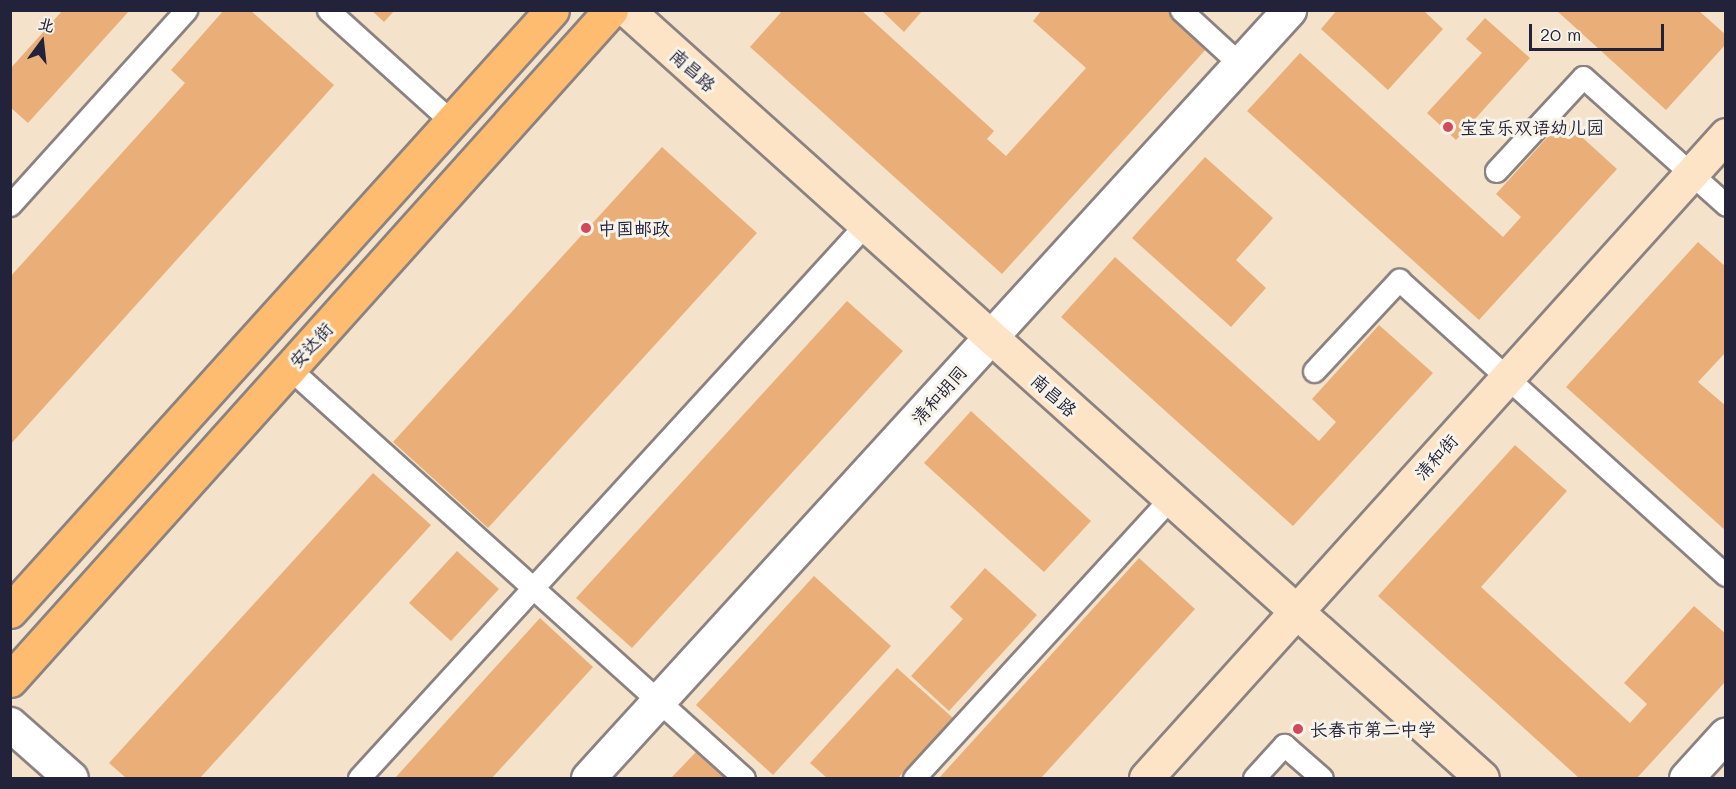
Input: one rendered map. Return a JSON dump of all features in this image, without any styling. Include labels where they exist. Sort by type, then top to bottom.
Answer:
[{"type":"main road","points":[[10,611],[552,10]]},
{"type":"main road","name":"安达街","points":[[10,680],[611,10]]},
{"type":"street","name":"南昌路","points":[[627,10],[1482,778]]},
{"type":"street","name":"清和胡同","points":[[588,778],[1289,10]]},
{"type":"street","name":"清和街","points":[[1146,778],[1725,135]]},
{"type":"street","points":[[10,724],[71,778]]},
{"type":"street","points":[[1686,778],[1725,734]]},
{"type":"lane","points":[[10,205],[186,10]]},
{"type":"lane","points":[[328,10],[452,122]]},
{"type":"lane","points":[[1181,10],[1240,64]]},
{"type":"lane","points":[[1496,171],[1583,77],[1725,205]]},
{"type":"lane","points":[[359,778],[865,225]]},
{"type":"lane","points":[[1314,370],[1399,280],[1725,574]]},
{"type":"lane","points":[[290,369],[744,778]]},
{"type":"lane","points":[[914,778],[1170,499]]},
{"type":"lane","points":[[1254,778],[1284,745],[1322,778]]},
{"type":"building","points":[[63,10],[130,10],[28,123],[10,107],[10,69]]},
{"type":"building","points":[[224,10],[250,10],[334,85],[10,445],[10,277],[185,83],[171,70]]},
{"type":"building","points":[[371,10],[395,10],[384,22]]},
{"type":"building","points":[[783,10],[861,10],[994,131],[987,139],[1006,156],[1086,68],[1033,21],[1042,10],[1168,10],[1208,47],[1002,274],[750,47]]},
{"type":"building","points":[[881,10],[923,10],[904,32]]},
{"type":"building","points":[[1337,10],[1423,10],[1443,29],[1388,90],[1321,29]]},
{"type":"building","points":[[1556,10],[1698,10],[1726,35],[1726,44],[1666,110]]},
{"type":"building","points":[[1485,18],[1530,58],[1456,140],[1427,113],[1482,53],[1466,39]]},
{"type":"building","points":[[1300,53],[1503,237],[1521,217],[1496,194],[1563,120],[1617,169],[1479,320],[1247,111]]},
{"type":"building","points":[[662,147],[757,233],[488,528],[393,442]]},
{"type":"building","points":[[1205,157],[1273,218],[1236,260],[1266,288],[1231,327],[1132,238]]},
{"type":"building","points":[[1698,242],[1726,267],[1726,352],[1698,382],[1726,406],[1726,531],[1566,387]]},
{"type":"building","points":[[1115,257],[1319,441],[1336,422],[1312,399],[1379,325],[1433,373],[1293,526],[1061,317]]},
{"type":"building","points":[[847,301],[903,351],[632,648],[576,598]]},
{"type":"building","points":[[971,411],[1091,521],[1044,572],[924,463]]},
{"type":"building","points":[[1515,445],[1567,491],[1481,587],[1630,723],[1647,704],[1624,683],[1694,606],[1726,634],[1726,681],[1637,778],[1579,778],[1378,596]]},
{"type":"building","points":[[373,473],[431,525],[200,778],[126,778],[109,763]]},
{"type":"building","points":[[457,551],[499,589],[451,641],[409,603]]},
{"type":"building","points":[[1139,558],[1195,609],[1041,778],[939,778]]},
{"type":"building","points":[[985,568],[1037,615],[949,711],[911,676],[963,619],[950,607]]},
{"type":"building","points":[[814,576],[891,646],[773,775],[696,705]]},
{"type":"building","points":[[540,618],[593,667],[492,778],[395,778]]},
{"type":"building","points":[[897,668],[953,718],[898,778],[827,778],[810,763]]},
{"type":"building","points":[[696,752],[725,778],[671,778]]},
{"type":"place","name":"宝宝乐双语幼儿园","points":[[1448,127]]},
{"type":"place","name":"中国邮政","points":[[586,228]]},
{"type":"place","name":"长春市第二中学","points":[[1298,729]]}]
